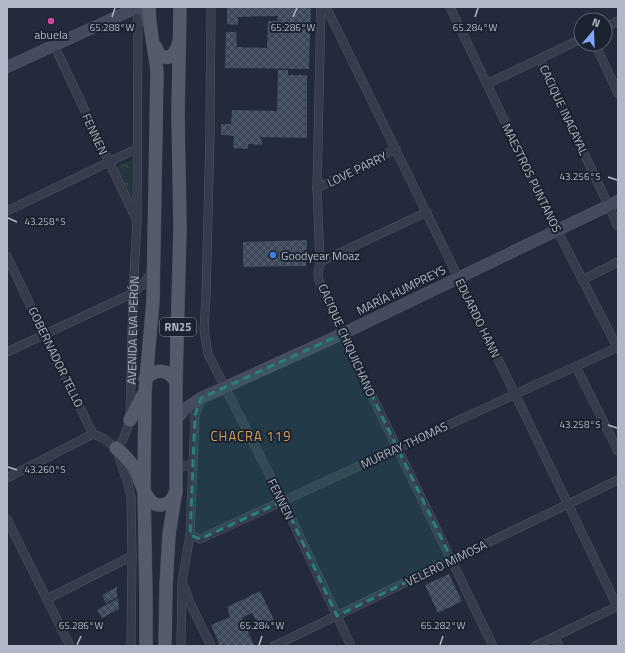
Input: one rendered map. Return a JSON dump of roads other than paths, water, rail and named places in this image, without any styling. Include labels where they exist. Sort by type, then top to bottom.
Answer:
[{"type":"main road","name":"AVENIDA EVA PERÓN","points":[[146,646],[144,490],[145,385],[153,301],[157,72],[149,25],[149,7]]},
{"type":"main road","name":"RN25","points":[[166,646],[166,586],[169,534],[176,491],[180,227],[178,115],[180,7]]},
{"type":"main road","points":[[153,43],[159,55],[169,57],[175,53],[180,38]]},
{"type":"main road","points":[[130,420],[151,374],[157,371],[164,371],[171,374],[177,385]]},
{"type":"main road","points":[[116,448],[133,466],[148,498],[152,502],[160,505],[168,503],[172,501],[176,491]]},
{"type":"street","points":[[7,67],[138,7],[143,9],[149,25]]},
{"type":"street","name":"AVENIDA EVA PERÓN","points":[[116,448],[123,440],[130,420],[133,293],[137,222],[136,149],[138,7]]},
{"type":"street","name":"FENNEN","points":[[211,7],[210,134],[204,329],[205,343],[208,354],[224,387],[283,501],[352,646]]},
{"type":"street","name":"CACIQUE CHIQUICHANO","points":[[321,7],[317,188],[320,262],[318,273],[319,280],[342,334],[452,560],[492,646]]},
{"type":"street","name":"EDUARDO HANN","points":[[326,7],[618,607]]},
{"type":"street","name":"MAESTROS PUNTANOS","points":[[450,7],[557,230],[617,347]]},
{"type":"street","points":[[488,84],[573,43]]},
{"type":"street","name":"FENNEN","points":[[54,45],[137,222]]},
{"type":"street","points":[[600,52],[618,93]]},
{"type":"street","name":"CACIQUE INACAYAL","points":[[540,59],[613,203],[618,226]]},
{"type":"street","points":[[7,211],[136,149]]},
{"type":"street","name":"LOVE PARRY","points":[[317,188],[396,149]]},
{"type":"street","name":"MARÍA HUMPREYS","points":[[176,420],[185,409],[198,400],[224,387],[342,334],[613,203]]},
{"type":"street","points":[[320,262],[427,212]]},
{"type":"street","name":"GOBERNADOR TELLO","points":[[7,256],[93,434]]},
{"type":"street","points":[[582,280],[618,262]]},
{"type":"street","points":[[7,352],[133,293],[143,284],[154,269]]},
{"type":"street","points":[[134,275],[143,284],[153,301]]},
{"type":"street","name":"MURRAY THOMAS","points":[[190,535],[200,539],[617,347]]},
{"type":"street","points":[[576,367],[618,451]]},
{"type":"street","points":[[177,385],[180,396],[184,400],[198,400],[195,415],[190,535],[182,582],[181,646]]},
{"type":"street","points":[[7,478],[93,434],[103,438],[116,448],[131,497],[131,646]]},
{"type":"street","points":[[176,466],[193,466]]},
{"type":"street","name":"VELERO MIMOSA","points":[[274,646],[618,480]]},
{"type":"street","points":[[7,519],[10,532],[47,599],[70,646]]},
{"type":"street","points":[[47,599],[132,556]]},
{"type":"street","points":[[182,582],[210,646]]},
{"type":"street","points":[[535,646],[618,607]]},
{"type":"street","points":[[555,637],[559,646]]},
{"type":"place","name":"abuela","points":[[51,21]]},
{"type":"place","name":"Goodyear Moaz","points":[[273,255]]},
{"type":"district","name":"CHACRA 119","points":[[251,436]]}]
